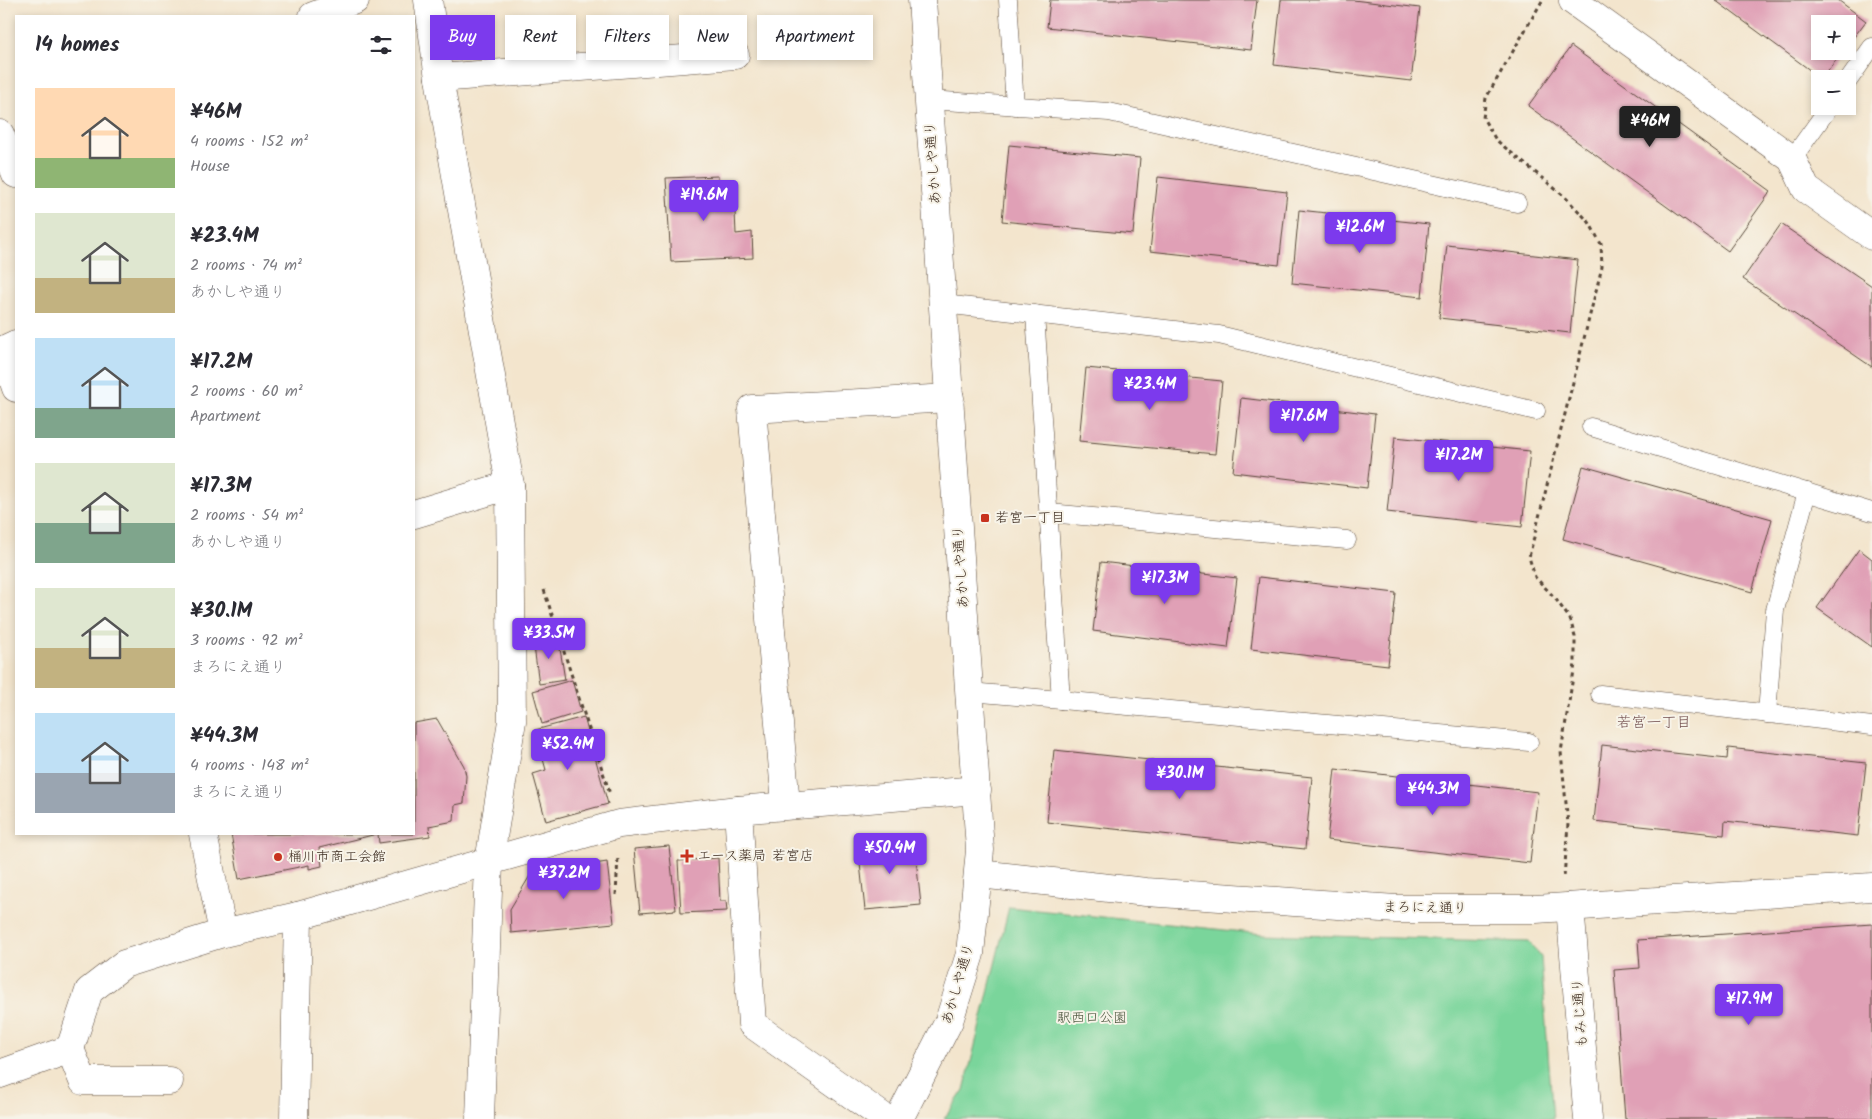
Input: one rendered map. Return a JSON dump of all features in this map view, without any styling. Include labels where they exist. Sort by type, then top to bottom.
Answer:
[{"type":"street","points":[[316,15],[355,0]]},
{"type":"street","points":[[428,0],[510,485],[512,721],[489,862],[480,1119]]},
{"type":"street","name":"あかしや通り","points":[[899,1119],[949,1021],[970,954],[980,850],[922,0]]},
{"type":"street","points":[[1573,1],[1792,159],[1806,188],[1872,236]]},
{"type":"street","points":[[440,78],[679,59]]},
{"type":"street","points":[[15,129],[0,134],[15,172]]},
{"type":"street","points":[[15,344],[3,350],[15,385]]},
{"type":"street","points":[[786,805],[752,409],[950,398]]},
{"type":"street","points":[[415,514],[510,485]]},
{"type":"street","points":[[169,1081],[83,1081],[70,1049],[89,991],[124,964],[223,933],[298,916],[620,824],[786,805],[976,790]]},
{"type":"street","points":[[738,810],[752,1024],[886,1119]]},
{"type":"street","points":[[203,835],[223,933]]},
{"type":"street","name":"まろにえ通り","points":[[979,874],[1146,892],[1396,909],[1570,908],[1872,887]]},
{"type":"street","name":"もみじ通り","points":[[1570,908],[1588,1119]]},
{"type":"street","points":[[294,1119],[298,916]]},
{"type":"street","points":[[0,1074],[70,1049]]},
{"type":"lane","points":[[1008,0],[1015,106]]},
{"type":"lane","points":[[1856,70],[1872,46]]},
{"type":"lane","points":[[929,100],[1109,112],[1517,202]]},
{"type":"lane","points":[[1792,159],[1824,115]]},
{"type":"lane","points":[[943,304],[1219,335],[1536,411]]},
{"type":"lane","points":[[1035,314],[1062,700]]},
{"type":"lane","points":[[1592,427],[1872,512]]},
{"type":"lane","points":[[1767,714],[1776,610],[1807,492]]},
{"type":"lane","points":[[1048,513],[1348,540]]},
{"type":"lane","points":[[970,692],[1529,742]]},
{"type":"lane","points":[[1600,694],[1872,726]]},
{"type":"path","points":[[1542,0],[1486,98],[1483,118],[1496,140],[1565,197],[1589,222],[1601,244],[1602,267],[1529,558],[1535,577],[1555,598],[1570,619],[1575,637],[1575,664],[1561,752],[1568,824],[1563,886],[1570,908]]},
{"type":"path","points":[[544,589],[620,824],[616,895]]},
{"type":"green space","name":"駅西口公園","points":[[1009,907],[1262,934],[1529,942],[1541,957],[1553,1119],[944,1119],[964,1090]]},
{"type":"building","points":[[1050,0],[1257,0],[1251,50],[1047,27]]},
{"type":"building","points":[[1281,0],[1353,0],[1420,8],[1411,81],[1274,65]]},
{"type":"building","points":[[1715,0],[1838,0],[1866,21],[1856,34],[1856,15],[1811,15],[1811,60],[1836,60],[1829,70],[1811,71]]},
{"type":"building","points":[[1571,46],[1771,191],[1728,251],[1528,106]]},
{"type":"building","points":[[1009,145],[1140,158],[1133,234],[1002,221]]},
{"type":"building","points":[[718,176],[718,191],[734,190],[736,234],[752,232],[753,258],[671,262],[666,178]]},
{"type":"building","points":[[1158,177],[1287,192],[1279,265],[1150,251]]},
{"type":"building","points":[[1299,210],[1429,224],[1422,297],[1292,283]]},
{"type":"building","points":[[1781,224],[1872,286],[1872,367],[1743,279]]},
{"type":"building","points":[[1447,245],[1578,260],[1570,333],[1439,318]]},
{"type":"building","points":[[1086,368],[1222,381],[1215,454],[1079,441]]},
{"type":"building","points":[[1241,398],[1375,414],[1367,488],[1233,472]]},
{"type":"building","points":[[1395,437],[1530,451],[1522,527],[1387,512]]},
{"type":"building","points":[[1583,466],[1772,519],[1752,592],[1563,539]]},
{"type":"building","points":[[1859,549],[1872,559],[1872,647],[1817,608]]},
{"type":"building","points":[[1101,562],[1237,578],[1228,648],[1093,631]]},
{"type":"building","points":[[1259,577],[1396,593],[1388,665],[1251,649]]},
{"type":"building","points":[[558,636],[565,680],[539,684],[533,639]]},
{"type":"building","points":[[572,680],[581,712],[542,724],[533,691]]},
{"type":"building","points":[[584,717],[608,804],[546,821],[533,774],[546,770],[535,730]]},
{"type":"building","points":[[437,719],[464,766],[466,776],[464,803],[455,805],[454,821],[429,826],[430,836],[379,843],[378,835],[415,835],[415,723]]},
{"type":"building","points":[[1602,745],[1727,759],[1728,748],[1866,763],[1858,836],[1725,821],[1724,835],[1594,821]]},
{"type":"building","points":[[1054,750],[1312,777],[1305,849],[1047,822]]},
{"type":"building","points":[[1335,769],[1538,792],[1530,863],[1327,840]]},
{"type":"building","name":"桶川市商工会館","points":[[231,835],[373,835],[319,848],[322,866],[309,869],[309,865],[239,879]]},
{"type":"building","points":[[914,840],[921,905],[865,910],[858,845]]},
{"type":"building","points":[[669,846],[676,910],[640,913],[634,849]]},
{"type":"building","points":[[718,858],[720,901],[726,901],[727,911],[681,913],[678,861]]},
{"type":"building","points":[[607,862],[614,923],[511,933],[510,909],[531,874]]},
{"type":"building","points":[[1872,924],[1872,1119],[1625,1119],[1614,970],[1640,968],[1638,940]]},
{"type":"place","name":"若宮一丁目","points":[[985,518]]},
{"type":"place","name":"エース薬局 若宮店","points":[[687,856]]},
{"type":"place","name":"桶川市商工会館","points":[[278,857]]},
{"type":"district","name":"若宮一丁目","points":[[1654,723]]}]
